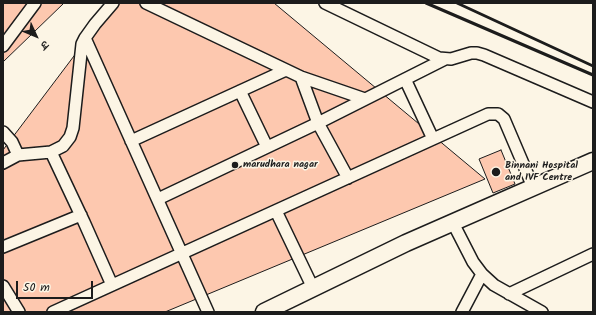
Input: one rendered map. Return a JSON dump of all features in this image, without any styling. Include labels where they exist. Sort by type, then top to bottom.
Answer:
[{"type":"street","points":[[3,46],[35,3]]},
{"type":"street","points":[[3,163],[18,155],[51,152],[63,146],[70,137],[73,128],[82,44],[95,24],[113,3]]},
{"type":"street","points":[[146,3],[301,77],[364,99]]},
{"type":"street","points":[[325,3],[439,58],[451,59],[470,53],[477,53],[593,102]]},
{"type":"street","points":[[85,38],[208,312]]},
{"type":"street","points":[[158,199],[318,123],[445,59]]},
{"type":"street","points":[[132,141],[286,70]]},
{"type":"street","points":[[301,77],[318,123],[348,178]]},
{"type":"street","points":[[405,79],[433,139]]},
{"type":"street","points":[[240,91],[267,147]]},
{"type":"street","points":[[53,312],[488,114],[498,114],[504,119],[533,187]]},
{"type":"street","points":[[3,132],[12,142],[18,155]]},
{"type":"street","points":[[51,152],[112,285]]},
{"type":"street","points":[[264,312],[406,243],[593,161]]},
{"type":"street","points":[[276,211],[313,288]]},
{"type":"street","points":[[3,247],[81,215]]},
{"type":"street","points":[[453,223],[473,262],[482,274],[494,285],[542,312]]},
{"type":"street","points":[[513,296],[593,254]]},
{"type":"street","points":[[462,312],[482,274]]},
{"type":"street","points":[[3,286],[19,312]]},
{"type":"street","points":[[513,296],[520,312]]},
{"type":"building","points":[[3,3],[64,3],[3,62]]},
{"type":"building","name":"marudhara nagar","points":[[114,3],[274,3],[485,179],[165,312],[3,312],[3,150]]},
{"type":"building","points":[[501,150],[515,184],[493,193],[479,159]]},
{"type":"railway","points":[[426,3],[593,75]]},
{"type":"railway","points":[[457,3],[593,66]]},
{"type":"place","name":"marudhara nagar","points":[[235,165]]},
{"type":"place","name":"Binnani Hospital and IVF Centre","points":[[496,172]]}]
